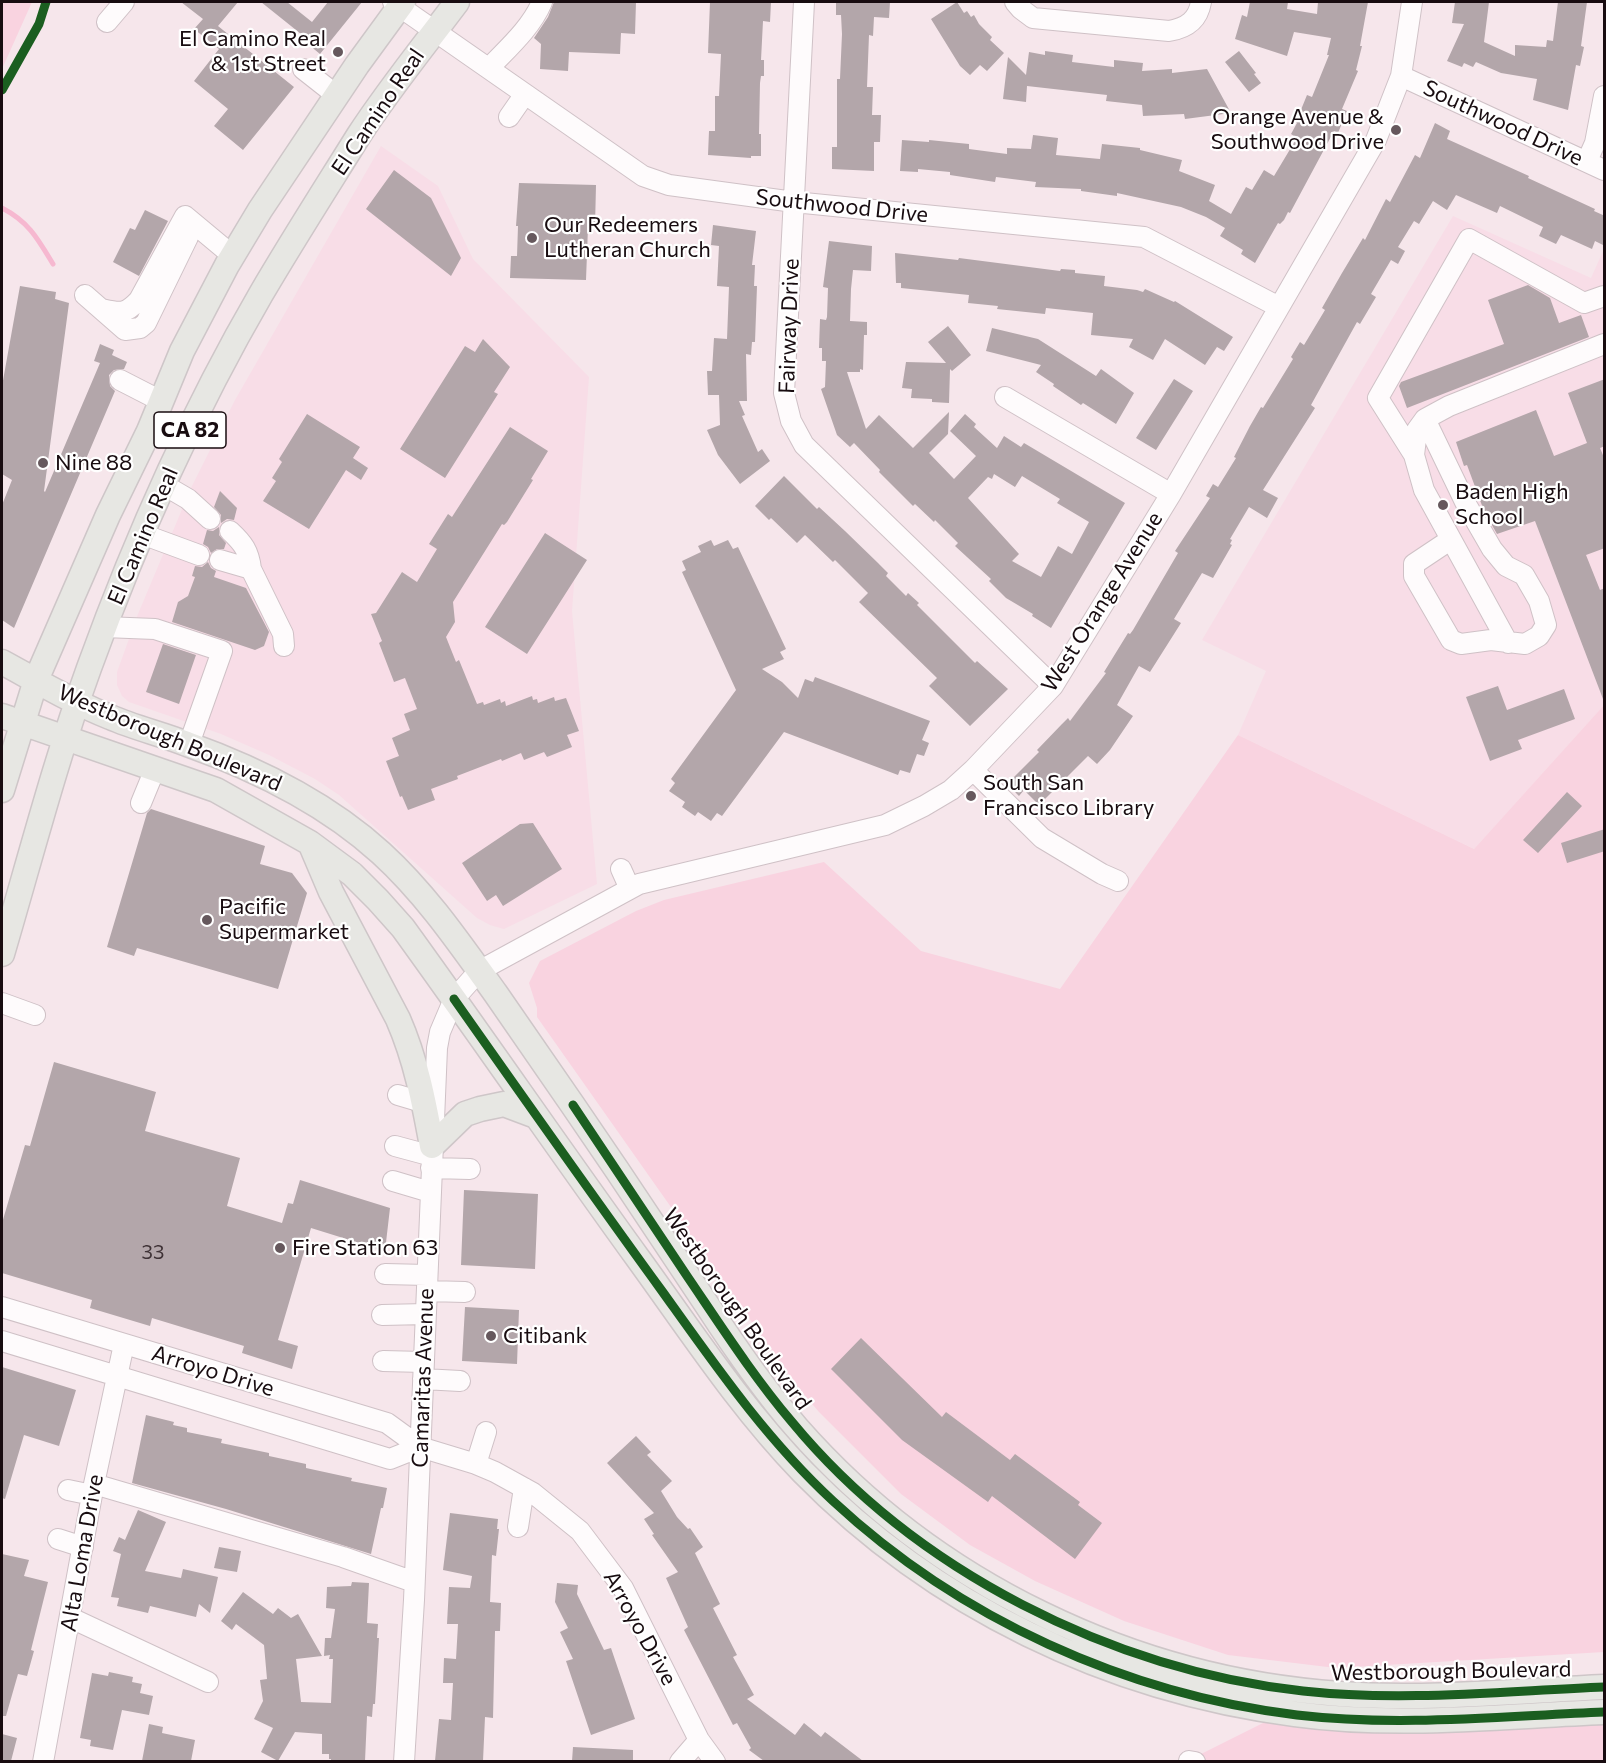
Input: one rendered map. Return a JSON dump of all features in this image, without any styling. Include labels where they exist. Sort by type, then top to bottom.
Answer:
[{"type":"main road","name":"El Camino Real","points":[[2,954],[76,702],[104,627],[164,485],[200,410],[261,294],[360,135],[457,2]]},
{"type":"main road","name":"El Camino Real","points":[[2,790],[11,720],[36,680],[182,351],[233,256],[272,192],[398,3]]},
{"type":"main road","name":"Westborough Boulevard","points":[[2,662],[76,702],[112,718],[189,744],[270,777],[346,824],[376,848],[430,904],[479,971],[554,1077],[739,1354],[793,1424],[820,1454],[865,1496],[917,1539],[955,1565],[1036,1611],[1120,1648],[1166,1663],[1256,1684],[1302,1691],[1385,1696],[1605,1687]]},
{"type":"main road","name":"Westborough Boulevard","points":[[11,720],[216,790],[310,843],[352,874],[403,928],[710,1359],[772,1438],[809,1478],[865,1530],[939,1584],[1020,1630],[1108,1670],[1155,1685],[1263,1710],[1338,1719],[1383,1721],[1605,1712]]},
{"type":"main road","points":[[310,843],[331,892],[398,1019],[416,1064],[425,1103],[432,1157]]},
{"type":"main road","points":[[432,1157],[465,1114],[480,1108],[504,1104],[536,1116]]},
{"type":"street","points":[[107,22],[124,2]]},
{"type":"street","points":[[489,68],[526,28],[542,2]]},
{"type":"street","name":"Fairway Drive","points":[[804,2],[784,393],[791,421],[804,445],[1053,686]]},
{"type":"street","points":[[1015,2],[1033,18],[1169,31],[1179,30],[1189,25],[1196,17],[1201,2]]},
{"type":"street","name":"West Orange Avenue","points":[[479,971],[639,884],[885,825],[951,790],[973,770],[1053,686],[1170,494],[1376,140],[1401,76],[1412,2]]},
{"type":"street","name":"Southwood Drive","points":[[398,3],[643,176],[669,185],[794,202],[1144,237],[1280,307]]},
{"type":"street","points":[[303,69],[336,95]]},
{"type":"street","name":"Southwood Drive","points":[[1401,76],[1596,166]]},
{"type":"street","points":[[508,117],[525,94]]},
{"type":"street","points":[[1596,166],[1595,143],[1605,96]]},
{"type":"street","points":[[85,295],[101,309],[121,313],[131,309],[139,300],[185,216],[233,256]]},
{"type":"street","points":[[1508,643],[1424,490],[1414,455],[1378,398],[1469,239],[1584,303],[1605,296]]},
{"type":"street","points":[[1414,455],[1417,430],[1425,419],[1449,406],[1605,344]]},
{"type":"street","points":[[120,380],[161,401]]},
{"type":"street","points":[[1005,397],[1170,494]]},
{"type":"street","points":[[1425,419],[1466,504],[1492,549],[1506,567],[1524,574],[1539,601],[1546,625],[1539,636],[1525,644],[1491,640],[1461,644],[1451,640],[1414,576],[1414,564],[1450,540]]},
{"type":"street","points":[[164,485],[188,499],[210,519]]},
{"type":"street","points":[[230,531],[243,543],[250,557],[251,569],[282,634],[284,646]]},
{"type":"street","points":[[142,534],[199,555]]},
{"type":"street","points":[[220,560],[251,569]]},
{"type":"street","points":[[104,627],[155,628],[222,651],[189,744]]},
{"type":"street","points":[[141,803],[155,769]]},
{"type":"street","points":[[973,770],[1042,838],[1118,881]]},
{"type":"street","points":[[621,869],[630,889]]},
{"type":"street","name":"Camaritas Avenue","points":[[404,1761],[424,1370],[437,1048],[440,1032],[454,999],[479,971]]},
{"type":"street","points":[[2,1003],[35,1015]]},
{"type":"street","points":[[398,1095],[425,1103]]},
{"type":"street","points":[[395,1146],[470,1169]]},
{"type":"street","points":[[393,1181],[430,1192]]},
{"type":"street","points":[[385,1274],[465,1292]]},
{"type":"street","name":"Arroyo Drive","points":[[2,1307],[387,1423],[420,1447],[476,1464],[533,1493],[580,1531],[623,1588],[699,1740],[716,1761]]},
{"type":"street","points":[[382,1315],[426,1314]]},
{"type":"street","name":"Arroyo Drive","points":[[2,1341],[390,1459],[420,1447]]},
{"type":"street","name":"Alta Loma Drive","points":[[43,1761],[93,1489],[124,1344]]},
{"type":"street","points":[[383,1361],[460,1381]]},
{"type":"street","points":[[476,1464],[486,1432]]},
{"type":"street","points":[[518,1527],[524,1488]]},
{"type":"street","points":[[68,1490],[93,1489],[343,1557],[414,1582]]},
{"type":"street","points":[[58,1539],[83,1547]]},
{"type":"street","points":[[71,1618],[208,1682]]},
{"type":"street","points":[[680,1761],[699,1740]]},
{"type":"shaded area","points":[[2,2],[32,2],[2,69]]},
{"type":"shaded area","points":[[381,146],[438,186],[473,259],[589,377],[572,611],[597,884],[504,929],[477,918],[339,795],[315,779],[221,734],[129,702],[122,696],[117,685],[117,672],[138,614],[191,488],[235,400]]},
{"type":"shaded area","name":"Baden High School","points":[[1453,216],[1591,278],[1604,249],[1604,705],[1474,849],[1238,735],[1266,671],[1202,640]]},
{"type":"shaded area","points":[[1604,705],[1604,1652],[1336,1668],[1228,1655],[1124,1621],[1035,1581],[970,1545],[901,1494],[819,1412],[797,1386],[537,1017],[537,1008],[529,983],[540,961],[636,911],[664,900],[824,862],[921,951],[1060,989],[1238,735],[1474,849]]},
{"type":"shaded area","points":[[1604,1684],[1604,1761],[1185,1762],[1311,1699]]},
{"type":"building","points":[[181,2],[238,2],[218,26],[294,87],[243,150],[214,126],[228,109],[194,81],[219,49],[194,29],[203,19]]},
{"type":"building","points":[[261,2],[287,2],[312,22],[328,2],[362,2],[320,54],[309,45],[311,42]]},
{"type":"building","points":[[554,2],[636,2],[635,34],[621,33],[620,54],[569,52],[568,71],[540,69],[541,44],[534,38],[548,17]]},
{"type":"building","points":[[710,2],[771,2],[770,22],[763,21],[761,60],[764,60],[764,76],[761,76],[760,83],[759,134],[761,134],[761,156],[751,156],[751,158],[708,155],[709,131],[715,131],[715,96],[719,96],[721,54],[708,53]]},
{"type":"building","points":[[836,2],[890,2],[889,18],[874,17],[873,36],[869,35],[867,87],[873,87],[872,115],[881,115],[880,142],[874,142],[874,171],[832,169],[832,147],[837,147],[837,79],[840,79],[842,34],[841,15],[836,15]]},
{"type":"building","points":[[957,2],[964,13],[967,11],[971,17],[974,15],[979,24],[992,37],[990,40],[1004,53],[987,71],[980,65],[970,75],[960,66],[931,19]]},
{"type":"building","points":[[1250,2],[1288,2],[1287,9],[1317,14],[1318,2],[1368,2],[1356,70],[1358,71],[1342,109],[1347,111],[1338,133],[1334,131],[1290,213],[1288,212],[1280,224],[1278,223],[1255,263],[1241,254],[1243,250],[1220,236],[1225,228],[1181,207],[1117,193],[1117,196],[1081,191],[1081,189],[1035,187],[1036,182],[996,177],[995,182],[950,175],[950,172],[918,169],[918,172],[900,171],[902,140],[969,144],[969,149],[1007,154],[1007,148],[1031,149],[1033,135],[1058,138],[1056,155],[1100,159],[1102,144],[1140,148],[1140,150],[1182,160],[1179,171],[1215,185],[1209,201],[1231,214],[1246,187],[1252,190],[1264,170],[1274,176],[1297,138],[1291,134],[1307,95],[1312,97],[1329,55],[1327,55],[1331,38],[1294,32],[1287,56],[1235,39],[1242,15],[1247,17]]},
{"type":"building","points":[[1455,2],[1489,2],[1484,42],[1515,56],[1515,45],[1546,47],[1547,40],[1553,41],[1558,2],[1587,2],[1581,46],[1584,47],[1580,66],[1576,65],[1568,110],[1533,100],[1537,79],[1501,73],[1476,62],[1473,67],[1464,63],[1462,67],[1447,61],[1464,24],[1452,23]]},
{"type":"building","points":[[1045,51],[1073,55],[1072,62],[1114,67],[1114,60],[1143,63],[1142,71],[1172,69],[1172,73],[1207,69],[1231,113],[1185,119],[1184,114],[1143,116],[1142,105],[1106,101],[1107,95],[1027,86],[1026,102],[1003,99],[1008,57],[1026,75],[1029,52],[1045,55]]},
{"type":"building","points":[[1239,51],[1261,83],[1249,92],[1225,62]]},
{"type":"building","points":[[1435,123],[1450,131],[1447,139],[1529,176],[1528,178],[1595,209],[1594,211],[1605,216],[1605,246],[1595,241],[1592,249],[1561,235],[1556,244],[1539,236],[1543,227],[1500,206],[1497,213],[1456,195],[1447,210],[1433,201],[1419,224],[1414,221],[1398,247],[1405,251],[1398,264],[1391,260],[1371,294],[1376,297],[1360,324],[1357,322],[1311,405],[1315,408],[1263,490],[1278,498],[1267,518],[1249,507],[1230,539],[1232,545],[1213,578],[1202,573],[1174,619],[1181,623],[1150,672],[1139,666],[1117,705],[1133,716],[1110,750],[1097,764],[1088,756],[1039,805],[1024,790],[1019,796],[1007,784],[1068,718],[1070,721],[1106,673],[1104,672],[1128,633],[1130,634],[1133,630],[1178,553],[1175,551],[1210,498],[1206,496],[1213,484],[1218,487],[1236,458],[1234,457],[1261,407],[1263,408],[1293,359],[1291,357],[1300,342],[1304,345],[1325,310],[1322,308],[1363,238],[1365,240],[1386,199],[1390,202],[1415,155],[1420,158]]},
{"type":"building","points":[[394,170],[431,198],[461,258],[451,276],[366,209]]},
{"type":"building","name":"Our Redeemers Lutheran Church","points":[[519,183],[596,185],[595,227],[588,227],[586,280],[510,278],[511,256],[517,256],[518,226],[516,226]]},
{"type":"building","points":[[145,210],[168,221],[139,276],[113,262],[130,228],[135,230]]},
{"type":"building","points":[[713,225],[756,231],[752,265],[755,265],[754,286],[757,286],[755,342],[752,342],[751,355],[746,354],[747,401],[739,401],[745,415],[742,416],[758,452],[762,449],[770,461],[740,484],[718,455],[707,430],[720,425],[719,395],[708,395],[707,371],[712,371],[714,338],[727,339],[729,287],[717,286],[719,246],[711,245]]},
{"type":"building","points":[[829,241],[872,246],[871,271],[853,270],[851,289],[850,321],[867,322],[867,335],[864,335],[863,370],[847,372],[866,429],[879,415],[913,448],[949,412],[948,434],[929,453],[954,479],[976,456],[950,431],[965,414],[976,424],[974,427],[997,448],[1004,436],[1021,447],[1024,443],[1125,503],[1051,628],[1006,598],[989,581],[991,579],[955,546],[958,543],[935,520],[934,522],[915,504],[913,506],[854,443],[850,447],[837,435],[821,389],[825,387],[826,361],[822,361],[822,348],[819,348],[820,319],[826,320],[827,317],[828,288],[823,287]],"holes":[[[994,474],[1015,487],[1022,476],[1060,499],[1057,503],[1089,522],[1072,554],[1058,546],[1041,577],[1012,561],[1019,554],[968,498],[988,477],[992,479]]]},
{"type":"building","points":[[895,253],[958,260],[959,258],[1060,271],[1061,269],[1075,270],[1075,273],[1105,276],[1104,286],[1143,292],[1145,289],[1175,301],[1233,337],[1224,351],[1217,347],[1205,365],[1165,339],[1153,360],[1129,347],[1133,339],[1091,335],[1093,313],[1046,308],[1045,314],[997,309],[998,306],[968,303],[969,295],[901,288],[901,283],[896,283]]},
{"type":"building","points":[[1528,285],[1550,298],[1559,323],[1581,315],[1589,337],[1407,408],[1399,386],[1401,382],[1504,344],[1488,300]]},
{"type":"building","name":"Nine 88","points":[[20,286],[56,292],[55,299],[69,303],[45,492],[100,363],[94,361],[100,344],[114,350],[112,355],[127,362],[124,369],[114,370],[109,375],[110,386],[115,391],[14,628],[2,620],[2,505],[12,480],[2,474],[2,386]]},
{"type":"building","points":[[948,326],[971,355],[952,371],[950,369],[949,403],[911,398],[912,389],[902,388],[906,362],[946,363],[928,342]]},
{"type":"building","points":[[992,328],[1038,339],[1096,376],[1101,369],[1134,393],[1116,424],[1083,403],[1081,405],[1053,386],[1054,384],[1036,372],[1041,365],[986,351]]},
{"type":"building","points":[[483,339],[510,367],[494,392],[498,394],[445,478],[400,449],[465,346],[475,352]]},
{"type":"building","points":[[1174,379],[1193,391],[1156,450],[1136,438]]},
{"type":"building","points":[[1605,379],[1605,446],[1600,448],[1605,460],[1605,548],[1586,555],[1600,590],[1605,588],[1603,699],[1535,521],[1497,534],[1484,511],[1456,442],[1536,410],[1554,456],[1587,443],[1568,393]]},
{"type":"building","points":[[307,414],[360,447],[353,458],[368,468],[361,480],[346,470],[309,529],[263,501],[276,481],[272,478],[282,462],[279,459]]},
{"type":"building","points":[[510,427],[548,451],[507,522],[502,524],[453,602],[455,622],[446,637],[456,662],[459,660],[477,704],[483,702],[484,705],[500,699],[501,703],[505,701],[506,706],[532,696],[533,700],[537,699],[538,703],[554,697],[555,701],[566,698],[579,731],[567,735],[572,747],[547,757],[544,752],[524,760],[521,753],[502,761],[501,759],[431,789],[435,800],[408,810],[402,796],[400,797],[386,761],[399,756],[392,738],[410,730],[404,714],[417,709],[405,678],[394,682],[371,614],[376,613],[402,572],[417,582],[437,549],[429,544],[448,514],[452,517]]},
{"type":"building","points":[[784,476],[817,509],[819,507],[878,563],[888,573],[886,576],[906,596],[908,593],[919,603],[917,605],[975,663],[977,661],[1008,689],[970,726],[929,686],[937,678],[859,602],[868,593],[835,560],[833,562],[805,535],[797,543],[755,506]]},
{"type":"building","points":[[220,491],[237,508],[234,520],[227,519],[221,523],[221,515],[214,507]]},
{"type":"building","points":[[219,527],[219,535],[226,543],[224,549],[217,549],[211,553],[203,544],[207,530],[213,531]]},
{"type":"building","points":[[545,533],[587,560],[527,654],[485,627]]},
{"type":"building","points":[[711,540],[714,546],[728,540],[733,549],[738,547],[786,649],[780,652],[784,659],[762,669],[782,682],[798,698],[805,679],[813,682],[815,677],[930,721],[922,740],[929,743],[924,756],[917,754],[910,773],[900,770],[898,775],[784,732],[722,816],[717,813],[711,821],[698,812],[695,816],[682,807],[685,802],[669,791],[675,783],[671,779],[736,690],[682,572],[686,570],[682,561],[701,552],[698,546]]},
{"type":"building","points":[[208,562],[216,571],[214,577],[246,588],[269,632],[264,646],[255,650],[172,622],[178,602],[188,596],[195,577],[192,576],[195,566],[202,567]]},
{"type":"building","points":[[163,644],[196,655],[179,704],[146,692]]},
{"type":"building","points":[[1498,686],[1507,710],[1564,689],[1575,719],[1518,740],[1522,749],[1490,761],[1466,697]]},
{"type":"building","points":[[1567,792],[1582,806],[1538,853],[1523,840]]},
{"type":"building","name":"Pacific Supermarket","points":[[151,809],[265,846],[260,864],[292,873],[307,893],[278,989],[137,948],[134,956],[107,947],[147,813]]},
{"type":"building","points":[[533,823],[562,869],[503,906],[496,895],[487,901],[462,863],[520,824]]},
{"type":"building","points":[[1605,829],[1605,851],[1567,863],[1561,843]]},
{"type":"building","points":[[54,1062],[156,1092],[145,1131],[240,1158],[227,1206],[282,1223],[288,1203],[293,1204],[300,1180],[390,1208],[385,1251],[311,1228],[278,1340],[298,1346],[292,1369],[242,1353],[244,1346],[152,1318],[150,1326],[90,1308],[92,1300],[2,1273],[2,1223],[25,1145],[30,1146]]},
{"type":"building","points":[[464,1190],[538,1194],[535,1269],[461,1265]]},
{"type":"building","name":"Citibank","points":[[465,1307],[519,1310],[517,1364],[462,1361]]},
{"type":"building","points":[[861,1338],[942,1417],[946,1412],[1010,1460],[1015,1454],[1080,1502],[1078,1505],[1102,1523],[1075,1559],[992,1496],[988,1502],[902,1440],[831,1369]]},
{"type":"building","points":[[2,1367],[76,1390],[59,1446],[24,1435],[5,1499],[2,1498]]},
{"type":"building","points":[[146,1415],[174,1422],[173,1425],[187,1428],[187,1432],[222,1439],[221,1443],[269,1453],[269,1456],[306,1464],[306,1468],[352,1478],[351,1481],[387,1488],[371,1554],[226,1509],[132,1483]]},
{"type":"building","points":[[636,1436],[651,1452],[647,1455],[672,1481],[661,1491],[677,1517],[688,1529],[690,1528],[703,1547],[695,1553],[720,1604],[713,1608],[737,1655],[733,1657],[754,1695],[747,1699],[795,1735],[804,1723],[821,1737],[825,1732],[863,1761],[764,1761],[749,1750],[751,1748],[737,1723],[733,1725],[684,1630],[688,1627],[666,1578],[678,1572],[652,1535],[654,1534],[644,1519],[654,1513],[607,1463]]},
{"type":"building","points":[[138,1510],[166,1522],[145,1571],[181,1578],[183,1569],[218,1577],[210,1613],[199,1604],[196,1617],[150,1606],[148,1613],[117,1606],[119,1598],[111,1597],[121,1554],[113,1551],[119,1537],[125,1540]]},
{"type":"building","points":[[450,1513],[498,1519],[496,1556],[492,1555],[490,1602],[501,1603],[500,1631],[495,1631],[493,1718],[485,1717],[483,1761],[435,1761],[439,1719],[451,1720],[453,1683],[443,1683],[444,1658],[456,1659],[458,1624],[447,1624],[449,1587],[470,1588],[472,1576],[443,1570]]},
{"type":"building","points":[[219,1547],[241,1551],[237,1572],[214,1568]]},
{"type":"building","points":[[2,1554],[29,1560],[24,1576],[48,1582],[27,1676],[18,1674],[6,1716],[2,1716]]},
{"type":"building","points":[[352,1582],[369,1583],[367,1623],[378,1624],[375,1704],[373,1704],[372,1717],[367,1716],[365,1761],[331,1761],[329,1754],[322,1754],[322,1734],[295,1732],[278,1761],[261,1752],[273,1728],[254,1719],[263,1701],[260,1680],[267,1679],[264,1645],[236,1624],[232,1630],[221,1621],[243,1592],[273,1614],[278,1608],[291,1618],[298,1614],[322,1656],[296,1659],[301,1702],[331,1703],[333,1659],[329,1659],[330,1655],[324,1656],[325,1638],[331,1638],[335,1609],[326,1608],[327,1587],[351,1586]]},
{"type":"building","points":[[557,1583],[578,1585],[577,1594],[604,1650],[611,1648],[635,1719],[591,1735],[566,1661],[573,1659],[560,1632],[568,1628],[555,1602]]},
{"type":"building","points":[[109,1672],[133,1677],[132,1682],[142,1684],[140,1693],[153,1696],[149,1715],[122,1710],[113,1750],[90,1746],[91,1740],[80,1738],[92,1673],[108,1676]]},
{"type":"building","points":[[149,1724],[163,1727],[162,1733],[195,1740],[191,1761],[142,1761]]},
{"type":"building","points":[[2,1734],[17,1738],[11,1761],[2,1761]]},
{"type":"building","points":[[573,1747],[633,1750],[633,1761],[572,1761]]},
{"type":"waterway","points":[[2,208],[26,225],[53,264]]},
{"type":"cycle path","points":[[2,90],[39,24],[46,2]]},
{"type":"cycle path","points":[[454,999],[702,1346],[763,1427],[833,1501],[882,1543],[935,1581],[991,1615],[1049,1644],[1109,1669],[1170,1689],[1233,1705],[1297,1715],[1374,1720],[1451,1720],[1604,1712]]},
{"type":"cycle path","points":[[573,1105],[738,1350],[792,1422],[841,1475],[897,1524],[957,1567],[1022,1604],[1090,1636],[1160,1661],[1231,1680],[1303,1691],[1416,1696],[1604,1687]]},
{"type":"place","name":"El Camino Real & 1st Street","points":[[338,52]]},
{"type":"place","name":"Orange Avenue & Southwood Drive","points":[[1396,130]]},
{"type":"place","name":"Our Redeemers Lutheran Church","points":[[532,238]]},
{"type":"place","name":"Nine 88","points":[[43,463]]},
{"type":"place","name":"Baden High School","points":[[1443,505]]},
{"type":"place","name":"South San Francisco Library","points":[[971,796]]},
{"type":"place","name":"Pacific Supermarket","points":[[207,920]]},
{"type":"place","name":"Fire Station 63","points":[[280,1248]]},
{"type":"place","name":"Citibank","points":[[491,1336]]}]
